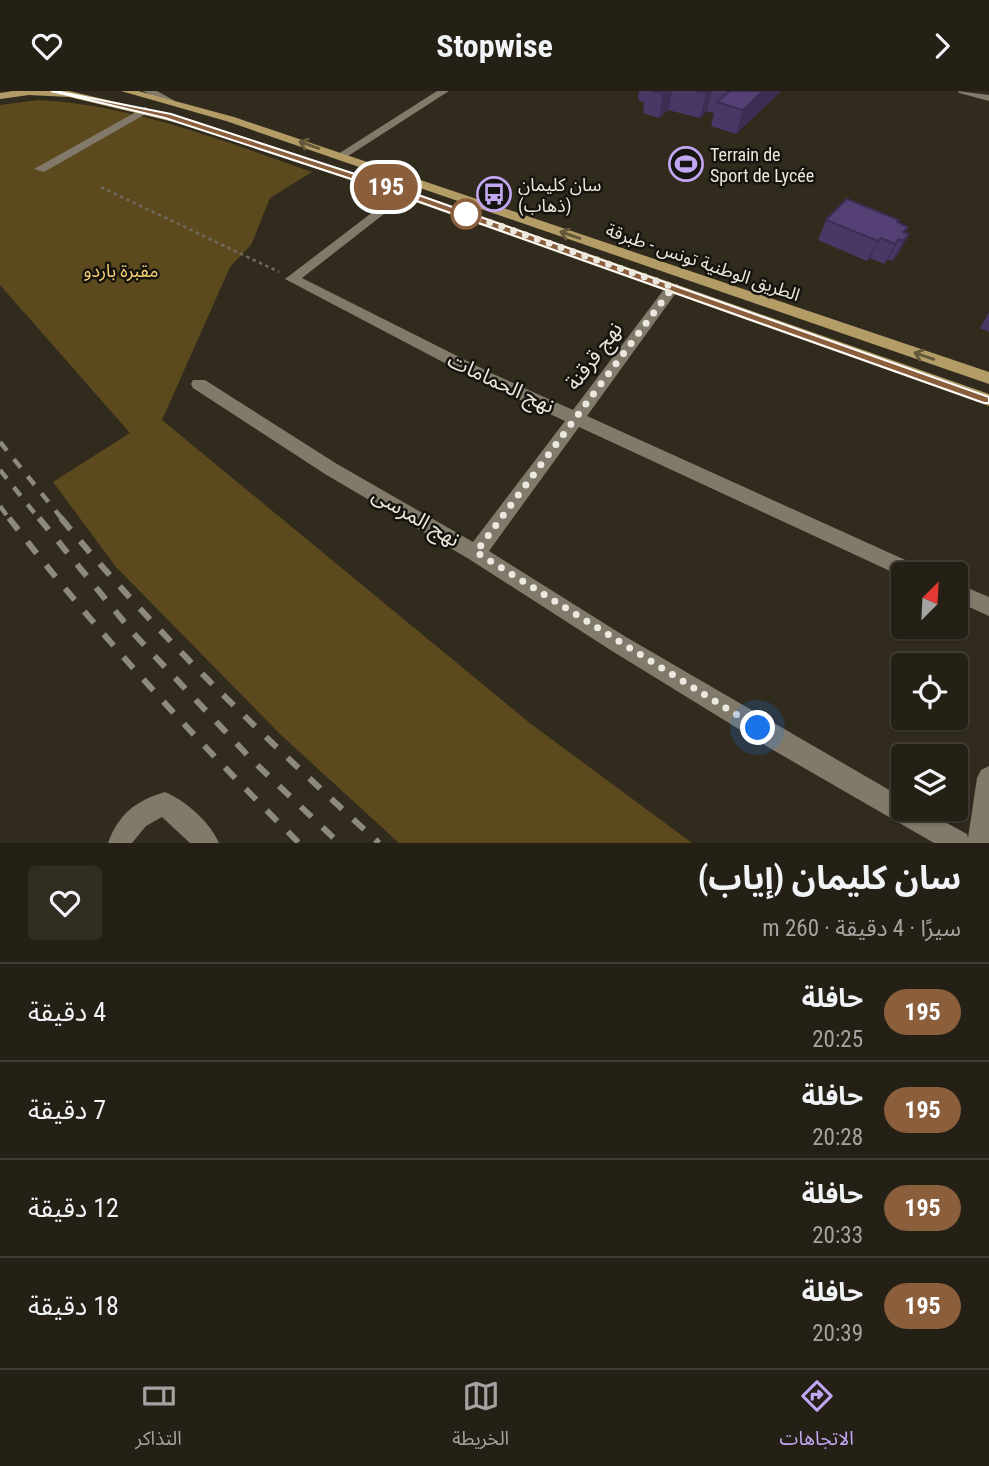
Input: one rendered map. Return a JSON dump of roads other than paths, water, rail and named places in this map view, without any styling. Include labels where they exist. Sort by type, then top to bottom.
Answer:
[{"type":"main road","name":"الطريق الوطنية تونس - طبرقة","points":[[55,91],[145,110],[403,193],[989,400]]},
{"type":"main road","name":"الطريق الوطنية تونس - طبرقة","points":[[125,91],[170,101],[341,156],[989,378]]},
{"type":"main road","points":[[0,96],[29,92],[85,96]]},
{"type":"street","points":[[148,91],[170,101]]},
{"type":"street","points":[[341,156],[444,91]]},
{"type":"street","points":[[963,91],[989,98]]},
{"type":"street","points":[[40,169],[145,110]]},
{"type":"street","name":"نهج الحمامات","points":[[403,193],[292,279],[485,377],[891,563]]},
{"type":"street","name":"نهج قرقنة","points":[[476,552],[673,287]]},
{"type":"street","name":"نهج المرسى","points":[[199,384],[331,469],[476,552],[619,644],[781,742],[958,843]]},
{"type":"street","points":[[968,597],[989,607]]},
{"type":"street","points":[[980,843],[989,778]]},
{"type":"street","points":[[120,843],[124,833],[145,809],[165,804],[183,817],[207,843]]},
{"type":"railway","points":[[0,442],[63,520]]},
{"type":"railway","points":[[0,470],[40,520]]},
{"type":"railway","points":[[0,506],[10,520]]},
{"type":"railway","points":[[9,518],[77,603],[149,685],[299,843]]},
{"type":"railway","points":[[39,518],[134,634],[253,761],[339,843]]},
{"type":"railway","points":[[61,518],[136,604],[214,686],[379,843]]},
{"type":"place","name":"Terrain de Sport de Lycée","points":[[686,164]]},
{"type":"place","name":"سان كليمان (ذهاب)","points":[[494,194]]},
{"type":"park label","name":"مقبرة باردو","points":[[121,270]]}]
